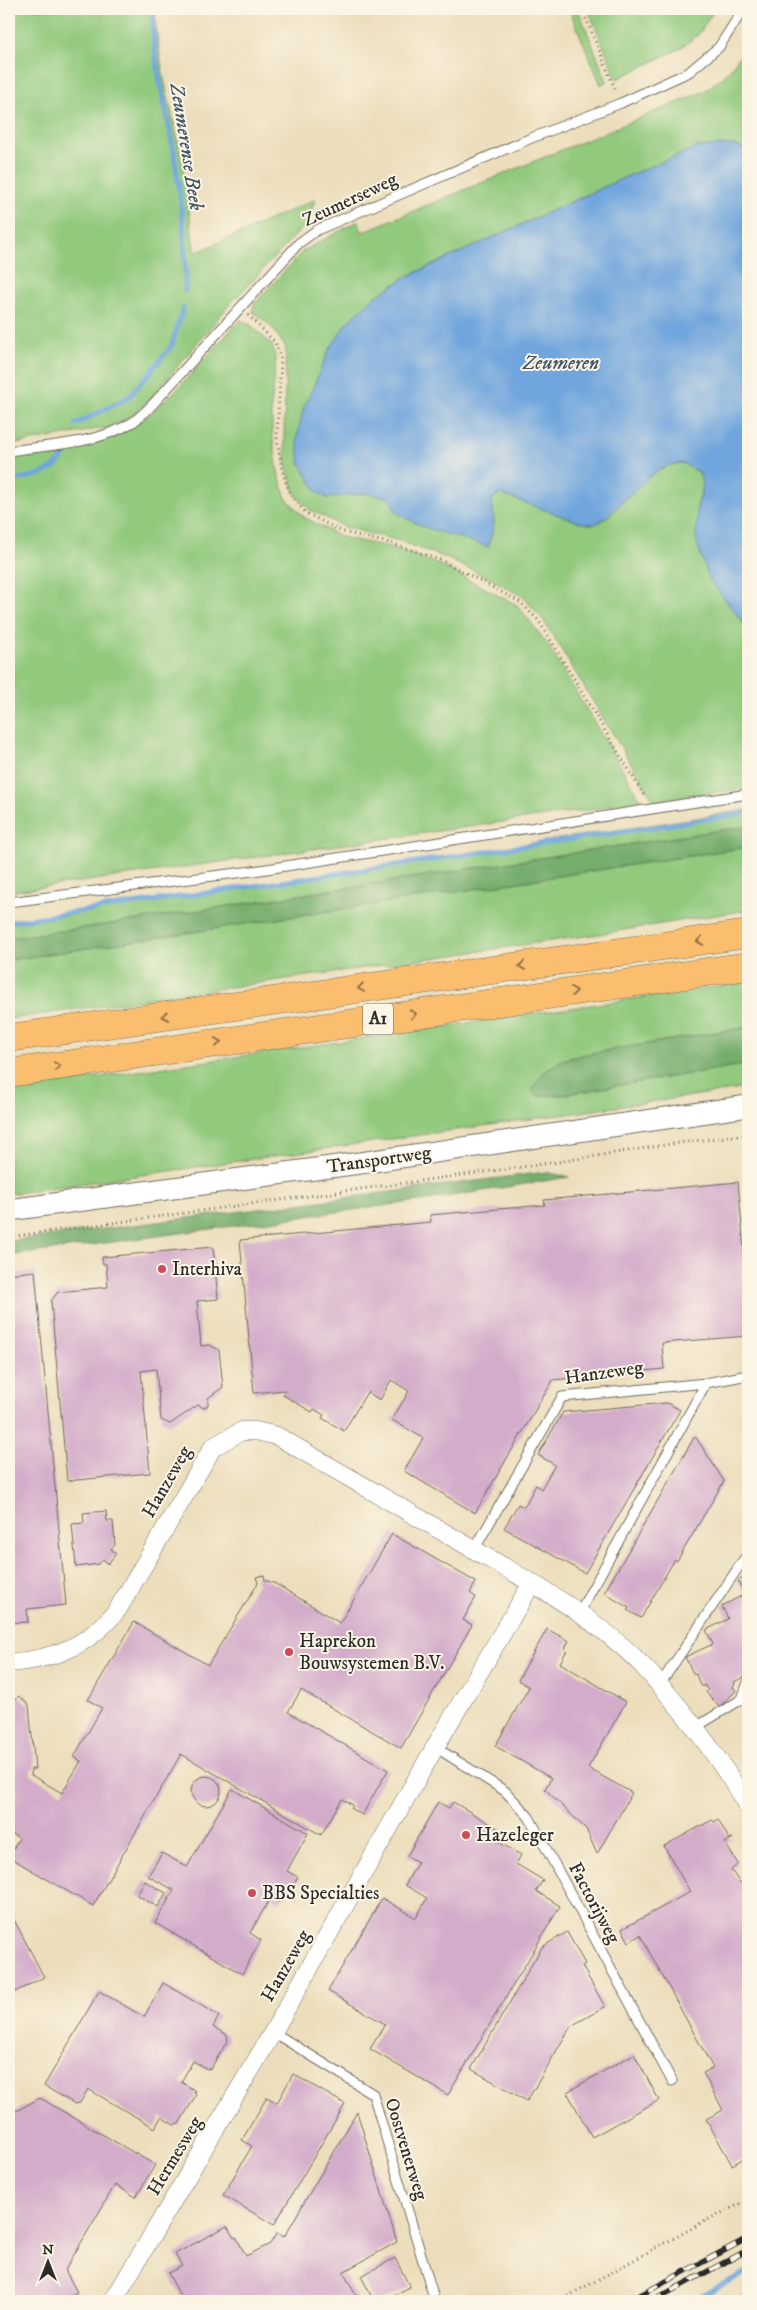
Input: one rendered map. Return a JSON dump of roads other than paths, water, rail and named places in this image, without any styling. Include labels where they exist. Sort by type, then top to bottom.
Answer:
[{"type":"highway","name":"A1","points":[[9,1038],[748,934]]},
{"type":"highway","name":"A1","points":[[9,1073],[748,966]]},
{"type":"street","name":"Transportweg","points":[[9,1210],[360,1163],[748,1106]]},
{"type":"street","name":"Transportweg","points":[[9,1222],[748,1119]]},
{"type":"street","name":"Hanzeweg","points":[[9,1663],[56,1655],[89,1639],[104,1626],[118,1609],[213,1447],[242,1431],[256,1431],[277,1436],[532,1583],[579,1613],[635,1660],[696,1727],[723,1763],[748,1807]]},
{"type":"street","name":"Hanzeweg","points":[[273,2032],[435,1746],[532,1583]]},
{"type":"street","name":"Hermesweg","points":[[113,2301],[273,2032]]},
{"type":"lane","name":"Zeumerseweg","points":[[9,451],[79,440],[114,431],[134,421],[154,404],[299,243],[317,230],[529,139],[621,104],[689,72],[719,47],[738,12]]},
{"type":"lane","points":[[9,902],[260,870],[748,794]]},
{"type":"lane","name":"Hanzeweg","points":[[474,1550],[562,1397],[706,1383],[748,1375]]},
{"type":"lane","points":[[579,1613],[706,1383]]},
{"type":"lane","points":[[659,1686],[748,1553]]},
{"type":"lane","points":[[696,1727],[742,1698],[748,1682]]},
{"type":"lane","name":"Factorijweg","points":[[435,1746],[505,1791],[529,1817],[672,2081]]},
{"type":"lane","name":"Oostvenerweg","points":[[273,2032],[373,2094],[434,2298]]},
{"type":"water","name":"Zeumeren","points":[[734,145],[748,150],[748,629],[709,579],[696,538],[697,508],[703,487],[699,472],[682,463],[670,465],[656,471],[606,517],[595,524],[582,523],[500,494],[492,499],[494,524],[488,547],[420,525],[400,514],[389,498],[368,493],[327,498],[317,492],[300,463],[297,438],[303,410],[329,350],[347,323],[372,299],[404,278],[630,175],[698,147]]},
{"type":"waterway","name":"Zeumerense Beek","points":[[152,9],[154,45],[174,153],[181,204],[185,256],[185,291]]},
{"type":"waterway","name":"Zeumerense Beek","points":[[76,424],[129,397],[171,347],[183,308]]},
{"type":"waterway","name":"Zeumerense Beek","points":[[9,481],[48,471],[60,462],[64,455]]},
{"type":"waterway","points":[[9,922],[748,813]]},
{"type":"waterway","points":[[692,2301],[748,2271]]},
{"type":"railway","points":[[629,2301],[748,2238]]},
{"type":"railway","points":[[652,2301],[748,2250]]},
{"type":"place","name":"Interhiva","points":[[162,1269]]},
{"type":"place","name":"Haprekon Bouwsystemen B.V.","points":[[289,1652]]},
{"type":"place","name":"Hazeleger","points":[[466,1835]]},
{"type":"place","name":"BBS Specialties","points":[[252,1893]]}]
